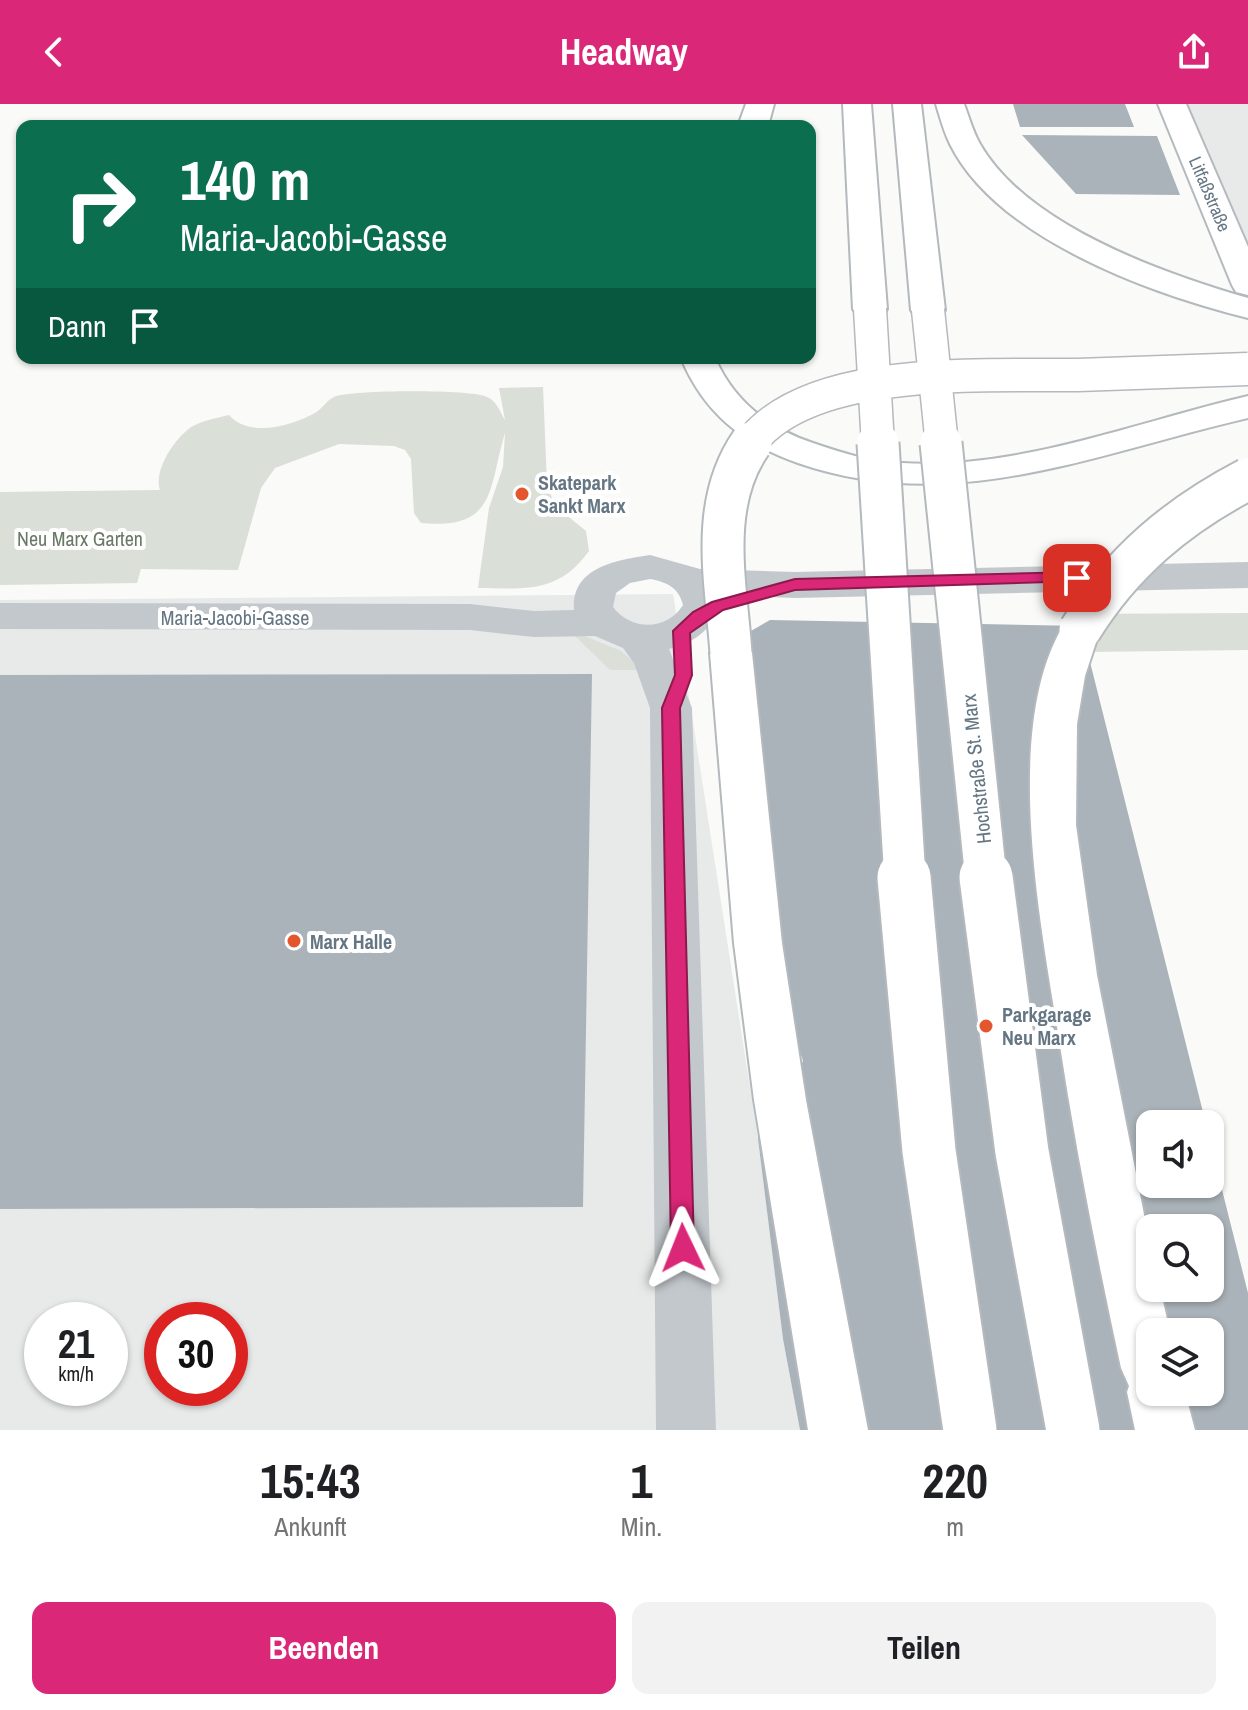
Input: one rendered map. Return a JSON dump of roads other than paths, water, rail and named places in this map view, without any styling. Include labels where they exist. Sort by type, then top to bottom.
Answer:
[{"type":"main road","points":[[857,104],[919,1056],[952,1331],[970,1430]]},
{"type":"main road","name":"Hochstraße St. Marx","points":[[907,104],[1007,1050],[1049,1315],[1073,1430]]},
{"type":"main road","points":[[950,104],[965,143],[990,177],[1051,227],[1138,272],[1248,308]]},
{"type":"main road","name":"Litfaßstraße","points":[[1172,104],[1248,285]]},
{"type":"main road","points":[[701,364],[713,391],[755,431],[800,453],[881,475],[933,477],[987,471],[1052,458],[1248,407]]},
{"type":"main road","points":[[838,1430],[780,1100],[758,943],[731,653],[724,528],[728,481],[746,446],[775,420],[814,400],[860,387],[926,379],[1248,369]]},
{"type":"main road","points":[[1139,1318],[1095,1110],[1071,958],[1057,846],[1052,767],[1055,723],[1068,658],[1095,604],[1112,580],[1157,536],[1212,498],[1248,479]]},
{"type":"main road","points":[[1159,1406],[1165,1430]]},
{"type":"street","points":[[671,708],[683,675],[691,609],[666,569],[634,568],[606,579],[612,616],[654,659],[671,708],[686,1430]]},
{"type":"street","points":[[612,616],[662,637],[691,609],[718,606],[795,585],[1248,575]]},
{"type":"street","name":"Maria-Jacobi-Gasse","points":[[0,616],[470,617],[534,624],[612,616]]},
{"type":"place","name":"Skatepark Sankt Marx","points":[[522,494]]},
{"type":"place","name":"Marx Halle","points":[[294,941]]},
{"type":"place","name":"Parkgarage Neu Marx","points":[[986,1026]]},
{"type":"park label","name":"Neu Marx Garten","points":[[80,538]]}]
